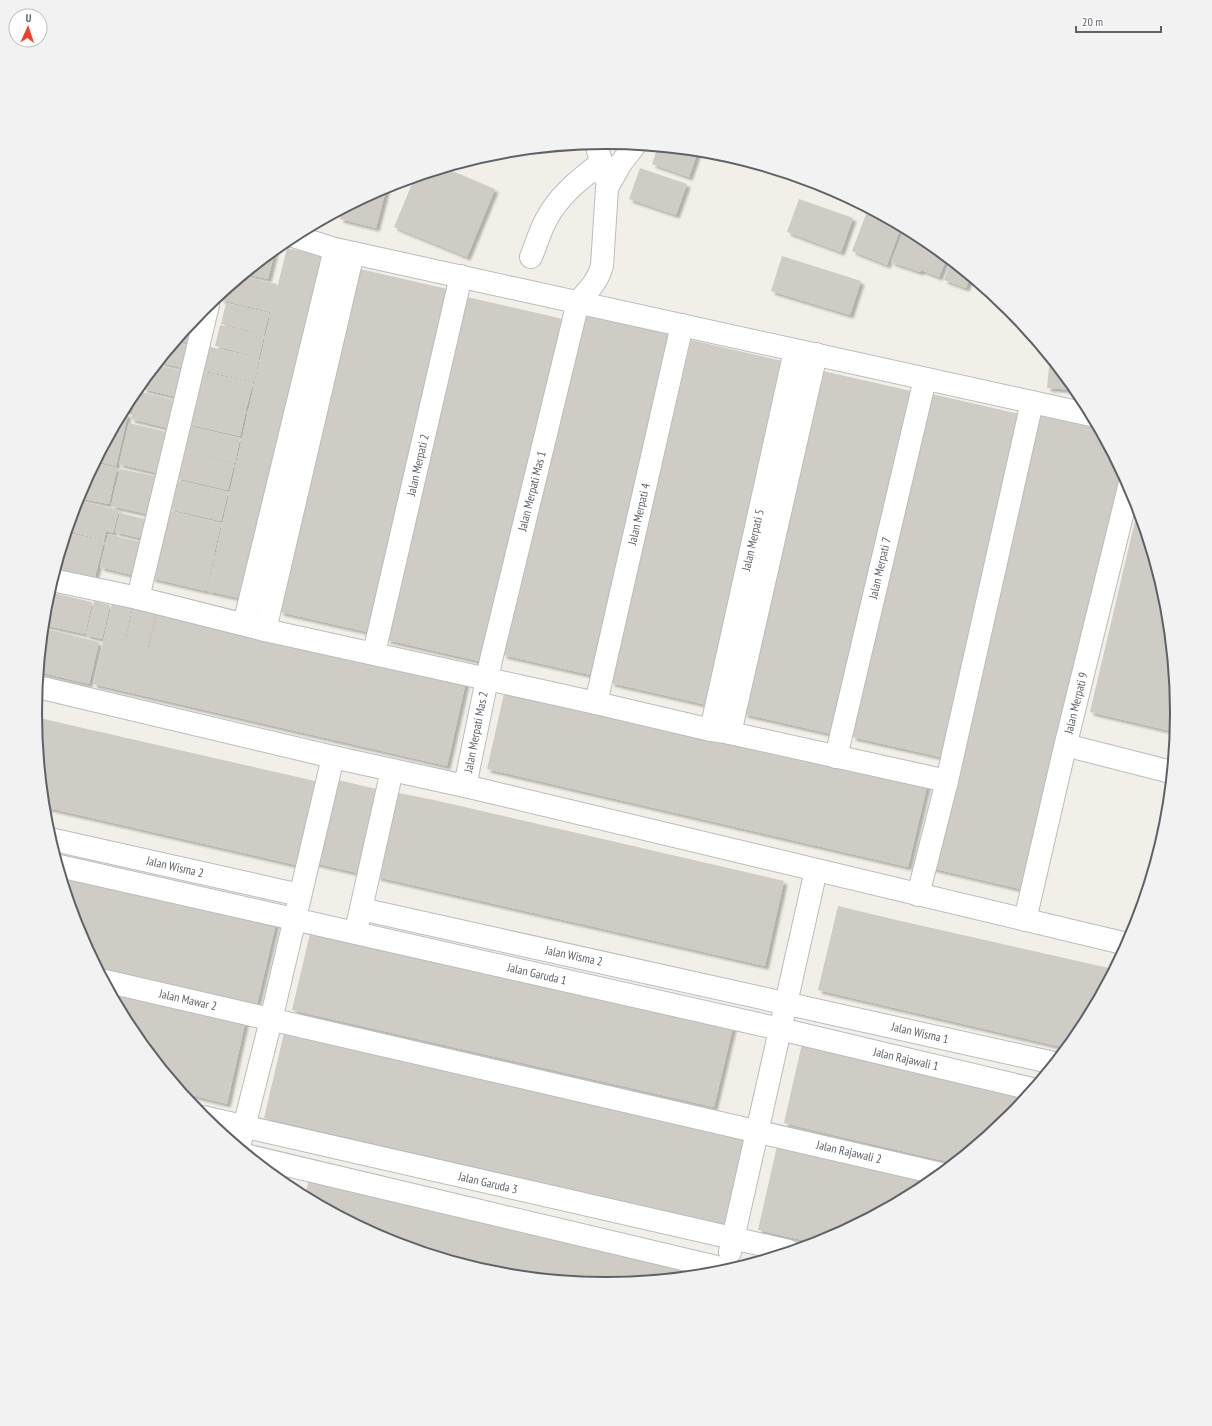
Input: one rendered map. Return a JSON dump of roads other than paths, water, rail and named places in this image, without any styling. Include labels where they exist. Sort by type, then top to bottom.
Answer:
[{"type":"street","points":[[607,188],[632,150]]},
{"type":"street","points":[[578,302],[595,283],[602,266],[607,188],[599,153]]},
{"type":"street","points":[[531,257],[546,220],[555,205],[576,183],[599,153]]},
{"type":"street","points":[[302,239],[344,251],[1083,413]]},
{"type":"street","points":[[254,627],[344,251]]},
{"type":"street","name":"Jalan Merpati 2","points":[[374,653],[461,276]]},
{"type":"street","name":"Jalan Merpati Mas 1","points":[[487,679],[578,302]]},
{"type":"street","points":[[138,598],[205,316]]},
{"type":"street","name":"Jalan Merpati 4","points":[[596,703],[682,325]]},
{"type":"street","name":"Jalan Merpati 5","points":[[721,731],[806,352]]},
{"type":"street","name":"Jalan Merpati 7","points":[[836,757],[925,379]]},
{"type":"street","points":[[918,894],[947,781],[1032,402]]},
{"type":"street","name":"Jalan Merpati 9","points":[[1025,920],[1065,747],[1127,496]]},
{"type":"street","points":[[58,581],[138,598],[254,627],[947,781]]},
{"type":"street","name":"Jalan Merpati Mas 2","points":[[465,786],[487,679]]},
{"type":"street","points":[[43,688],[333,757],[465,786],[1121,943]]},
{"type":"street","points":[[1077,748],[1167,771]]},
{"type":"street","points":[[241,1137],[271,1020],[333,757]]},
{"type":"street","points":[[355,933],[392,770]]},
{"type":"street","name":"Jalan Wisma 2","points":[[57,841],[300,895]]},
{"type":"street","name":"Jalan Garuda 1","points":[[64,867],[780,1029]]},
{"type":"street","points":[[728,1263],[816,870]]},
{"type":"street","name":"Jalan Wisma 2","points":[[361,909],[786,1003]]},
{"type":"street","name":"Jalan Mawar 2","points":[[111,982],[757,1131]]},
{"type":"street","name":"Jalan Wisma 1","points":[[786,1003],[1048,1062]]},
{"type":"street","name":"Jalan Rajawali 1","points":[[780,1029],[1027,1088]]},
{"type":"street","name":"Jalan Garuda 3","points":[[225,1128],[241,1137],[780,1249]]},
{"type":"street","name":"Jalan Rajawali 2","points":[[757,1131],[933,1172]]},
{"type":"street","points":[[279,1171],[712,1267]]}]
